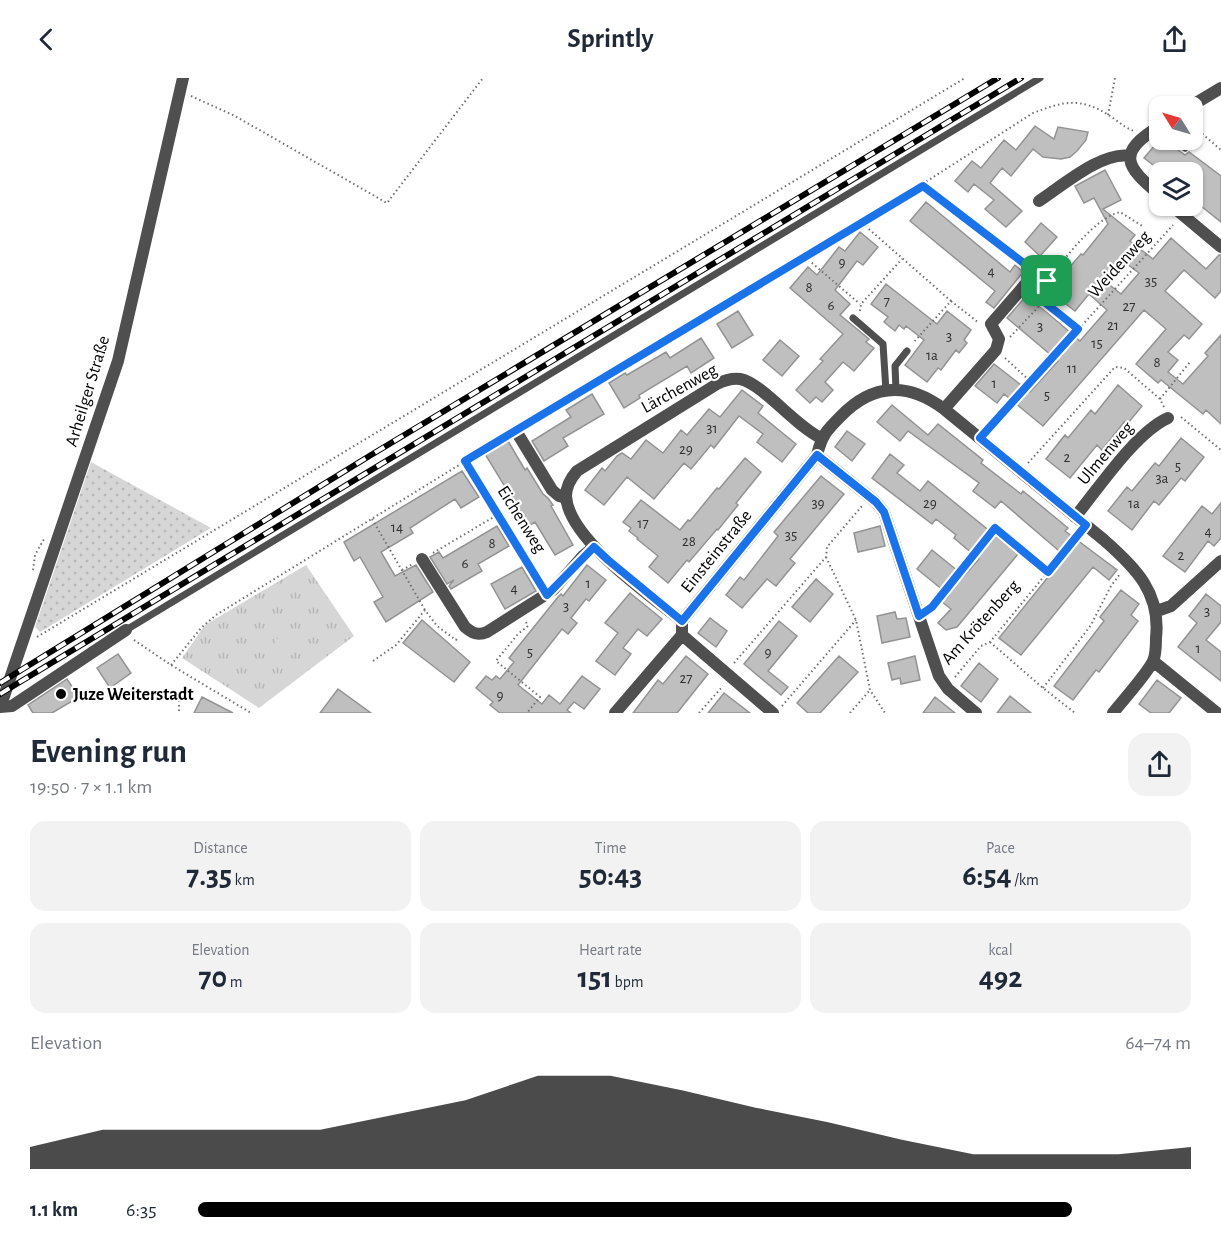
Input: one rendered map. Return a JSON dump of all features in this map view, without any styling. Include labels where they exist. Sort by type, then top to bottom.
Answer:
[{"type":"street","name":"Arheilger Straße","points":[[0,707],[118,361],[183,78]]},
{"type":"street","points":[[1203,99],[1221,88]]},
{"type":"street","points":[[1149,132],[1135,146],[1130,156],[1130,165],[1149,185]]},
{"type":"street","points":[[1039,201],[1100,163],[1116,156],[1130,156]]},
{"type":"street","points":[[1184,216],[1221,247]]},
{"type":"street","points":[[944,410],[997,345],[991,324],[1036,272]]},
{"type":"street","name":"Lärchenweg","points":[[566,498],[570,480],[583,465],[725,380],[737,379],[748,382],[803,428],[821,438]]},
{"type":"street","points":[[821,438],[843,413],[861,398],[891,390],[920,394],[980,438],[1086,525],[1129,564],[1145,583],[1156,611],[1157,629],[1153,661],[1113,713]]},
{"type":"street","name":"Ulmenweg","points":[[1075,517],[1142,436],[1157,423],[1168,418]]},
{"type":"street","points":[[516,431],[552,490],[558,496],[566,498],[572,515],[594,547],[682,621]]},
{"type":"street","name":"Einsteinstraße","points":[[682,635],[682,621],[817,455],[821,438]]},
{"type":"street","points":[[817,455],[870,497],[887,516],[939,676],[946,687],[976,713]]},
{"type":"street","points":[[422,559],[465,627],[474,633],[483,634],[547,595],[594,547]]},
{"type":"street","points":[[1156,611],[1171,606],[1221,561]]},
{"type":"street","points":[[0,707],[12,706],[126,630]]},
{"type":"street","points":[[615,713],[682,635],[775,713]]},
{"type":"street","points":[[1153,661],[1217,713]]},
{"type":"lane","points":[[126,630],[1040,78]]},
{"type":"lane","points":[[853,318],[883,344],[891,390]]},
{"type":"lane","points":[[891,390],[895,366],[907,351]]},
{"type":"path","points":[[180,92],[201,99],[235,116],[387,203],[483,78]]},
{"type":"path","points":[[18,649],[965,78]]},
{"type":"path","points":[[1108,115],[1115,78]]},
{"type":"path","points":[[171,665],[201,628],[216,615],[465,461],[923,186],[1033,113],[1053,105],[1069,102],[1090,105],[1130,130],[1144,135]]},
{"type":"path","points":[[1203,134],[1221,150]]},
{"type":"path","points":[[923,186],[1047,281],[1050,292],[1043,301],[1008,339],[997,345],[1030,382]]},
{"type":"path","points":[[1047,281],[1095,224],[1108,215],[1120,212],[1144,226]]},
{"type":"path","name":"Weidenweg","points":[[980,438],[1180,216]]},
{"type":"path","points":[[862,223],[983,327],[991,324]]},
{"type":"path","points":[[805,257],[861,304]]},
{"type":"path","points":[[867,317],[860,310],[861,304],[902,259]]},
{"type":"path","points":[[907,351],[951,300]]},
{"type":"path","points":[[1043,301],[1078,329]]},
{"type":"path","points":[[1160,399],[1190,362]]},
{"type":"path","points":[[1020,472],[1115,367]]},
{"type":"path","name":"Eichenweg","points":[[465,461],[547,595]]},
{"type":"path","points":[[870,497],[827,547],[826,557],[856,620],[870,690],[885,713]]},
{"type":"path","points":[[402,570],[497,515]]},
{"type":"path","points":[[372,518],[425,610],[437,626],[456,640],[465,627]]},
{"type":"path","name":"Am Krötenberg","points":[[946,687],[981,646],[990,642],[1086,525]]},
{"type":"path","points":[[919,616],[932,607],[995,528],[1048,572]]},
{"type":"path","points":[[32,578],[35,555],[49,531]]},
{"type":"path","points":[[699,713],[728,674],[826,557]]},
{"type":"path","points":[[1043,688],[1091,625],[1111,586],[1129,564]]},
{"type":"path","points":[[373,661],[396,645],[425,610]]},
{"type":"path","points":[[520,612],[528,626],[518,634],[496,661],[540,698],[527,713]]},
{"type":"path","points":[[775,713],[856,620]]},
{"type":"path","points":[[126,630],[136,641],[171,665],[251,713]]},
{"type":"path","points":[[990,642],[1075,713]]},
{"type":"path","points":[[850,713],[870,690]]},
{"type":"path","points":[[179,696],[179,713]]},
{"type":"green space","points":[[91,462],[211,528],[40,632],[35,627]]},
{"type":"green space","points":[[306,565],[354,636],[259,708],[182,658],[205,625]]},
{"type":"green space","points":[[285,628],[302,640],[285,664],[268,652]]},
{"type":"building","points":[[1035,126],[1054,139],[1058,127],[1088,132],[1086,140],[1070,157],[1061,159],[1043,157],[1033,149],[1011,176],[1002,168],[990,183],[1022,211],[1006,227],[985,209],[994,200],[974,184],[968,192],[955,181],[972,161],[981,168],[1004,140],[1016,150]]},
{"type":"building","points":[[1151,150],[1178,150],[1185,155],[1189,152],[1202,162],[1149,162],[1144,158]]},
{"type":"building","points":[[1203,162],[1221,176],[1221,222],[1203,208]]},
{"type":"building","points":[[1105,170],[1121,200],[1103,209],[1135,235],[1130,241],[1153,259],[1171,238],[1206,269],[1221,255],[1221,291],[1215,298],[1184,270],[1165,291],[1202,324],[1189,339],[1184,335],[1168,352],[1178,360],[1168,372],[1183,384],[1208,356],[1205,353],[1221,335],[1221,424],[1206,410],[1203,414],[1161,380],[1158,383],[1136,364],[1166,329],[1144,310],[1043,426],[1004,394],[997,403],[975,386],[994,364],[1030,392],[1058,361],[1007,318],[1027,295],[1080,341],[1107,310],[1089,294],[1075,311],[1049,291],[1108,224],[1094,198],[1084,203],[1075,186]],"holes":[[[1123,261],[1139,273],[1121,294],[1106,282]]]},
{"type":"building","points":[[926,202],[1010,272],[1015,265],[1023,272],[994,308],[986,302],[995,291],[910,221]]},
{"type":"building","points":[[1041,223],[1057,237],[1040,256],[1025,242]]},
{"type":"building","points":[[860,232],[878,247],[863,265],[857,261],[835,290],[850,304],[840,315],[869,339],[866,342],[874,348],[854,371],[843,362],[825,382],[833,390],[822,402],[816,397],[810,403],[796,390],[823,361],[820,359],[843,334],[790,288],[808,267],[817,275],[839,247],[845,251]]},
{"type":"building","points":[[886,284],[937,324],[947,311],[971,330],[964,340],[967,343],[959,353],[956,350],[941,370],[938,368],[927,382],[905,365],[924,340],[906,326],[904,329],[899,325],[895,331],[884,322],[888,317],[871,304]]},
{"type":"building","points":[[738,311],[753,335],[732,348],[717,324]]},
{"type":"building","points":[[701,338],[714,358],[691,373],[687,366],[639,395],[640,398],[624,408],[609,383],[666,352],[670,358]]},
{"type":"building","points":[[780,340],[799,356],[782,376],[763,360]]},
{"type":"building","points":[[1118,385],[1142,406],[1128,423],[1125,421],[1102,450],[1097,445],[1070,478],[1046,459],[1065,435],[1068,438],[1091,410],[1095,414]]},
{"type":"building","points":[[742,390],[763,406],[758,413],[796,444],[782,462],[757,442],[763,434],[739,416],[714,448],[711,445],[691,469],[684,463],[654,499],[627,477],[604,505],[585,490],[602,468],[605,471],[617,456],[622,453],[631,459],[646,440],[663,453],[681,430],[687,435],[709,409],[720,417]]},
{"type":"building","points":[[592,394],[604,414],[563,438],[568,446],[544,461],[532,441],[571,417],[566,410]]},
{"type":"building","points":[[892,405],[928,435],[938,424],[983,460],[981,463],[1021,494],[1023,491],[1068,528],[1065,531],[1117,570],[1109,580],[1093,567],[1021,655],[999,638],[1065,556],[1001,501],[995,508],[973,491],[979,483],[908,431],[900,441],[877,422]]},
{"type":"building","points":[[847,431],[865,444],[852,461],[835,447]]},
{"type":"building","points":[[1181,438],[1204,457],[1185,481],[1181,478],[1159,505],[1154,501],[1132,530],[1108,511],[1127,487],[1132,491],[1155,463],[1159,466]]},
{"type":"building","points":[[508,441],[525,470],[527,468],[543,494],[553,505],[551,506],[573,545],[555,555],[535,522],[529,526],[485,454]]},
{"type":"building","points":[[890,454],[904,465],[897,473],[920,491],[928,481],[1018,554],[957,627],[946,630],[938,623],[951,609],[942,602],[949,595],[917,569],[932,550],[964,576],[979,559],[954,538],[956,535],[936,519],[932,524],[872,478]]},
{"type":"building","points":[[745,458],[761,472],[718,530],[689,562],[687,560],[668,583],[649,567],[658,556],[637,539],[629,531],[631,528],[623,522],[641,500],[680,530]]},
{"type":"building","points":[[462,471],[479,497],[461,508],[455,499],[410,528],[413,533],[381,552],[395,576],[416,565],[433,592],[386,622],[374,602],[383,597],[360,557],[354,561],[344,542]]},
{"type":"building","points":[[821,476],[844,494],[790,559],[795,563],[776,586],[767,579],[742,608],[726,595],[740,577],[744,580],[778,536],[774,532]]},
{"type":"building","points":[[1221,503],[1221,538],[1214,546],[1208,541],[1185,572],[1163,556],[1202,506],[1212,514]]},
{"type":"building","points":[[497,526],[509,546],[478,564],[482,571],[451,589],[449,586],[454,580],[447,584],[430,557],[439,552],[443,558]]},
{"type":"building","points":[[880,526],[885,546],[858,552],[854,533]]},
{"type":"building","points":[[587,565],[606,580],[589,601],[586,599],[571,618],[577,623],[568,634],[562,629],[518,685],[542,704],[549,695],[560,704],[582,676],[600,689],[584,709],[574,702],[567,710],[571,713],[500,713],[490,705],[493,702],[476,688],[486,676],[492,680],[496,676],[500,679],[514,662],[509,658]]},
{"type":"building","points":[[522,567],[536,591],[505,609],[491,584]]},
{"type":"building","points":[[816,579],[833,594],[810,622],[792,607]]},
{"type":"building","points":[[1121,590],[1139,604],[1131,615],[1138,621],[1099,672],[1096,670],[1073,700],[1054,686],[1104,621],[1100,617]]},
{"type":"building","points":[[630,593],[662,619],[647,636],[638,629],[623,648],[631,654],[615,675],[596,661],[618,633],[605,623]]},
{"type":"building","points":[[1206,594],[1221,606],[1221,622],[1206,640],[1221,652],[1221,681],[1178,647],[1197,623],[1189,616]]},
{"type":"building","points":[[895,612],[897,619],[906,618],[910,637],[882,643],[877,616]]},
{"type":"building","points":[[710,618],[727,631],[716,647],[698,633]]},
{"type":"building","points":[[422,620],[470,662],[454,682],[403,643]]},
{"type":"building","points":[[779,621],[797,636],[768,671],[788,687],[781,695],[744,664]]},
{"type":"building","points":[[118,654],[131,673],[110,688],[97,668]]},
{"type":"building","points":[[686,656],[708,674],[677,713],[633,713],[658,680],[663,684]]},
{"type":"building","points":[[839,656],[858,672],[820,713],[808,713],[797,703]]},
{"type":"building","points":[[915,656],[920,680],[901,684],[900,678],[892,680],[888,663]]},
{"type":"building","points":[[979,663],[998,679],[981,702],[961,686]]},
{"type":"building","name":"Juze Weiterstadt","points":[[67,679],[79,697],[52,713],[33,713],[28,705]]},
{"type":"building","points":[[1157,680],[1181,698],[1169,713],[1151,713],[1139,704]]},
{"type":"building","points":[[338,689],[371,713],[320,713]]},
{"type":"building","points":[[724,693],[750,713],[708,713]]},
{"type":"building","points":[[1010,696],[1031,713],[997,713]]},
{"type":"building","points":[[202,697],[233,713],[194,713]]},
{"type":"building","points":[[935,697],[955,713],[923,713]]},
{"type":"railway","points":[[0,683],[371,455],[998,78]]},
{"type":"railway","points":[[0,694],[1021,78]]},
{"type":"place","name":"Juze Weiterstadt","points":[[61,694]]},
{"type":"route","points":[[923,186],[1047,281],[1050,292],[1043,301],[1078,329],[980,438],[1086,525],[1048,572],[995,528],[932,607],[919,616],[884,512],[876,502],[817,455],[682,621],[594,547],[547,595],[465,461],[923,186]]}]
